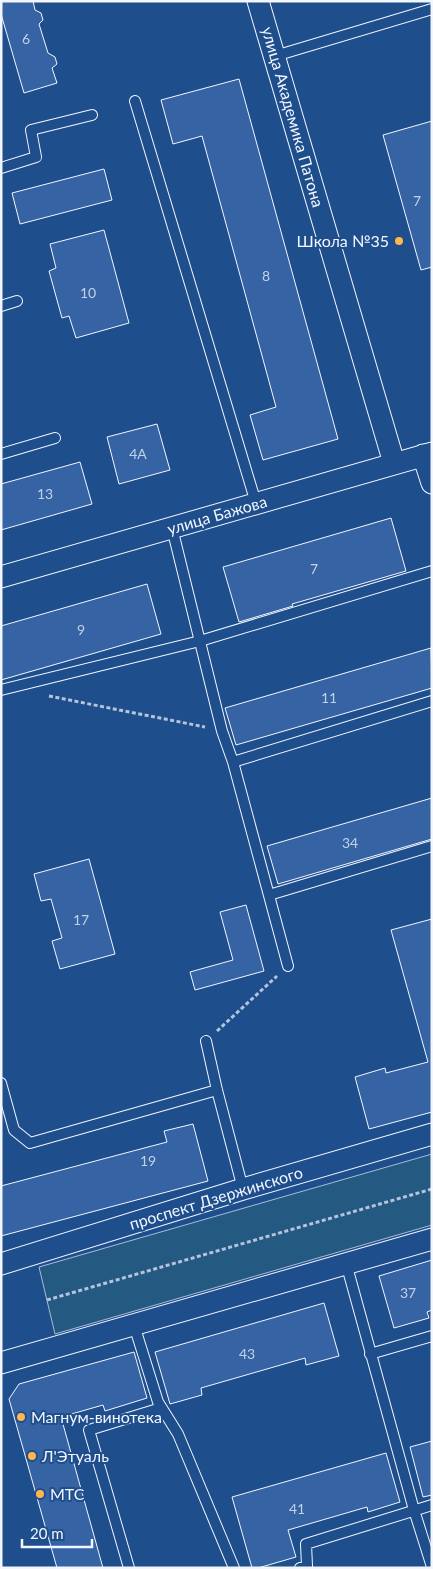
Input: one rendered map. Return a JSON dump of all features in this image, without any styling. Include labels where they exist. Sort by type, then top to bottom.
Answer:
[{"type":"street","name":"улица Академика Патона","points":[[258,1],[394,463]]},
{"type":"street","name":"улица Бажова","points":[[1,577],[428,454]]},
{"type":"street","points":[[428,454],[432,483]]},
{"type":"street","name":"проспект Дзержинского","points":[[1,1264],[243,1189],[432,1134]]},
{"type":"street","points":[[1,1363],[432,1239]]},
{"type":"lane","points":[[275,56],[432,9]]},
{"type":"lane","points":[[135,101],[256,503]]},
{"type":"lane","points":[[1,168],[36,157],[31,130],[92,115]]},
{"type":"lane","points":[[1,306],[17,302]]},
{"type":"lane","points":[[1,454],[55,438]]},
{"type":"lane","points":[[172,528],[222,731],[233,762],[288,966]]},
{"type":"lane","points":[[1,690],[200,641],[432,571]]},
{"type":"lane","points":[[233,762],[432,701]]},
{"type":"lane","points":[[269,895],[432,846]]},
{"type":"lane","points":[[206,1041],[243,1189]]},
{"type":"lane","points":[[1,1083],[14,1130],[30,1142],[217,1090]]},
{"type":"lane","points":[[346,1263],[370,1354],[432,1568]]},
{"type":"lane","points":[[134,1325],[158,1402],[178,1434],[234,1568]]},
{"type":"lane","points":[[370,1354],[432,1336]]},
{"type":"lane","points":[[129,1568],[89,1430],[161,1408]]},
{"type":"lane","points":[[300,1568],[307,1566],[306,1544],[432,1505]]},
{"type":"path","points":[[45,695],[222,731]]},
{"type":"path","points":[[206,1041],[288,966]]},
{"type":"path","points":[[47,1300],[432,1189]]},
{"type":"shaded area","points":[[432,1154],[432,1225],[55,1334],[39,1267]]},
{"type":"building","points":[[1,1],[33,1],[35,10],[41,13],[43,20],[39,24],[48,53],[55,57],[57,64],[52,68],[57,83],[24,93],[1,14]]},
{"type":"building","points":[[239,79],[338,439],[263,460],[250,415],[276,407],[202,136],[173,144],[161,100]]},
{"type":"building","points":[[432,121],[432,267],[421,270],[383,135]]},
{"type":"building","points":[[104,169],[112,200],[20,224],[12,193]]},
{"type":"building","points":[[104,230],[129,323],[76,338],[69,316],[62,318],[49,271],[56,268],[50,244]]},
{"type":"building","points":[[157,424],[170,470],[119,484],[107,437]]},
{"type":"building","points":[[80,462],[92,504],[1,530],[1,484]]},
{"type":"building","points":[[391,518],[406,571],[292,604],[293,606],[239,622],[223,567]]},
{"type":"building","points":[[147,584],[161,634],[1,680],[1,626]]},
{"type":"building","points":[[431,648],[432,688],[236,745],[225,708]]},
{"type":"building","points":[[432,798],[432,839],[278,884],[267,846]]},
{"type":"building","points":[[89,859],[115,954],[60,969],[52,941],[62,938],[51,899],[41,901],[34,874]]},
{"type":"building","points":[[246,905],[264,971],[195,990],[190,972],[233,960],[220,912]]},
{"type":"building","points":[[432,919],[432,1112],[369,1129],[355,1077],[385,1068],[386,1073],[428,1062],[391,930]]},
{"type":"building","points":[[193,1124],[208,1181],[1,1236],[1,1186],[167,1142],[164,1131]]},
{"type":"building","points":[[432,1260],[432,1310],[427,1312],[429,1318],[394,1328],[379,1276]]},
{"type":"building","points":[[324,1303],[339,1356],[306,1365],[305,1358],[201,1388],[202,1395],[170,1404],[155,1352]]},
{"type":"building","points":[[134,1352],[147,1398],[105,1411],[103,1405],[61,1417],[103,1568],[57,1568],[9,1399],[19,1384]]},
{"type":"building","points":[[432,1441],[432,1495],[423,1497],[410,1447]]},
{"type":"building","points":[[386,1453],[400,1502],[368,1512],[367,1507],[288,1530],[296,1557],[252,1568],[232,1497]]},
{"type":"place","name":"Школа №35","points":[[399,241]]},
{"type":"place","name":"Магнум-винотека","points":[[21,1417]]},
{"type":"place","name":"Л'Этуаль","points":[[32,1456]]},
{"type":"place","name":"МТС","points":[[40,1494]]}]
